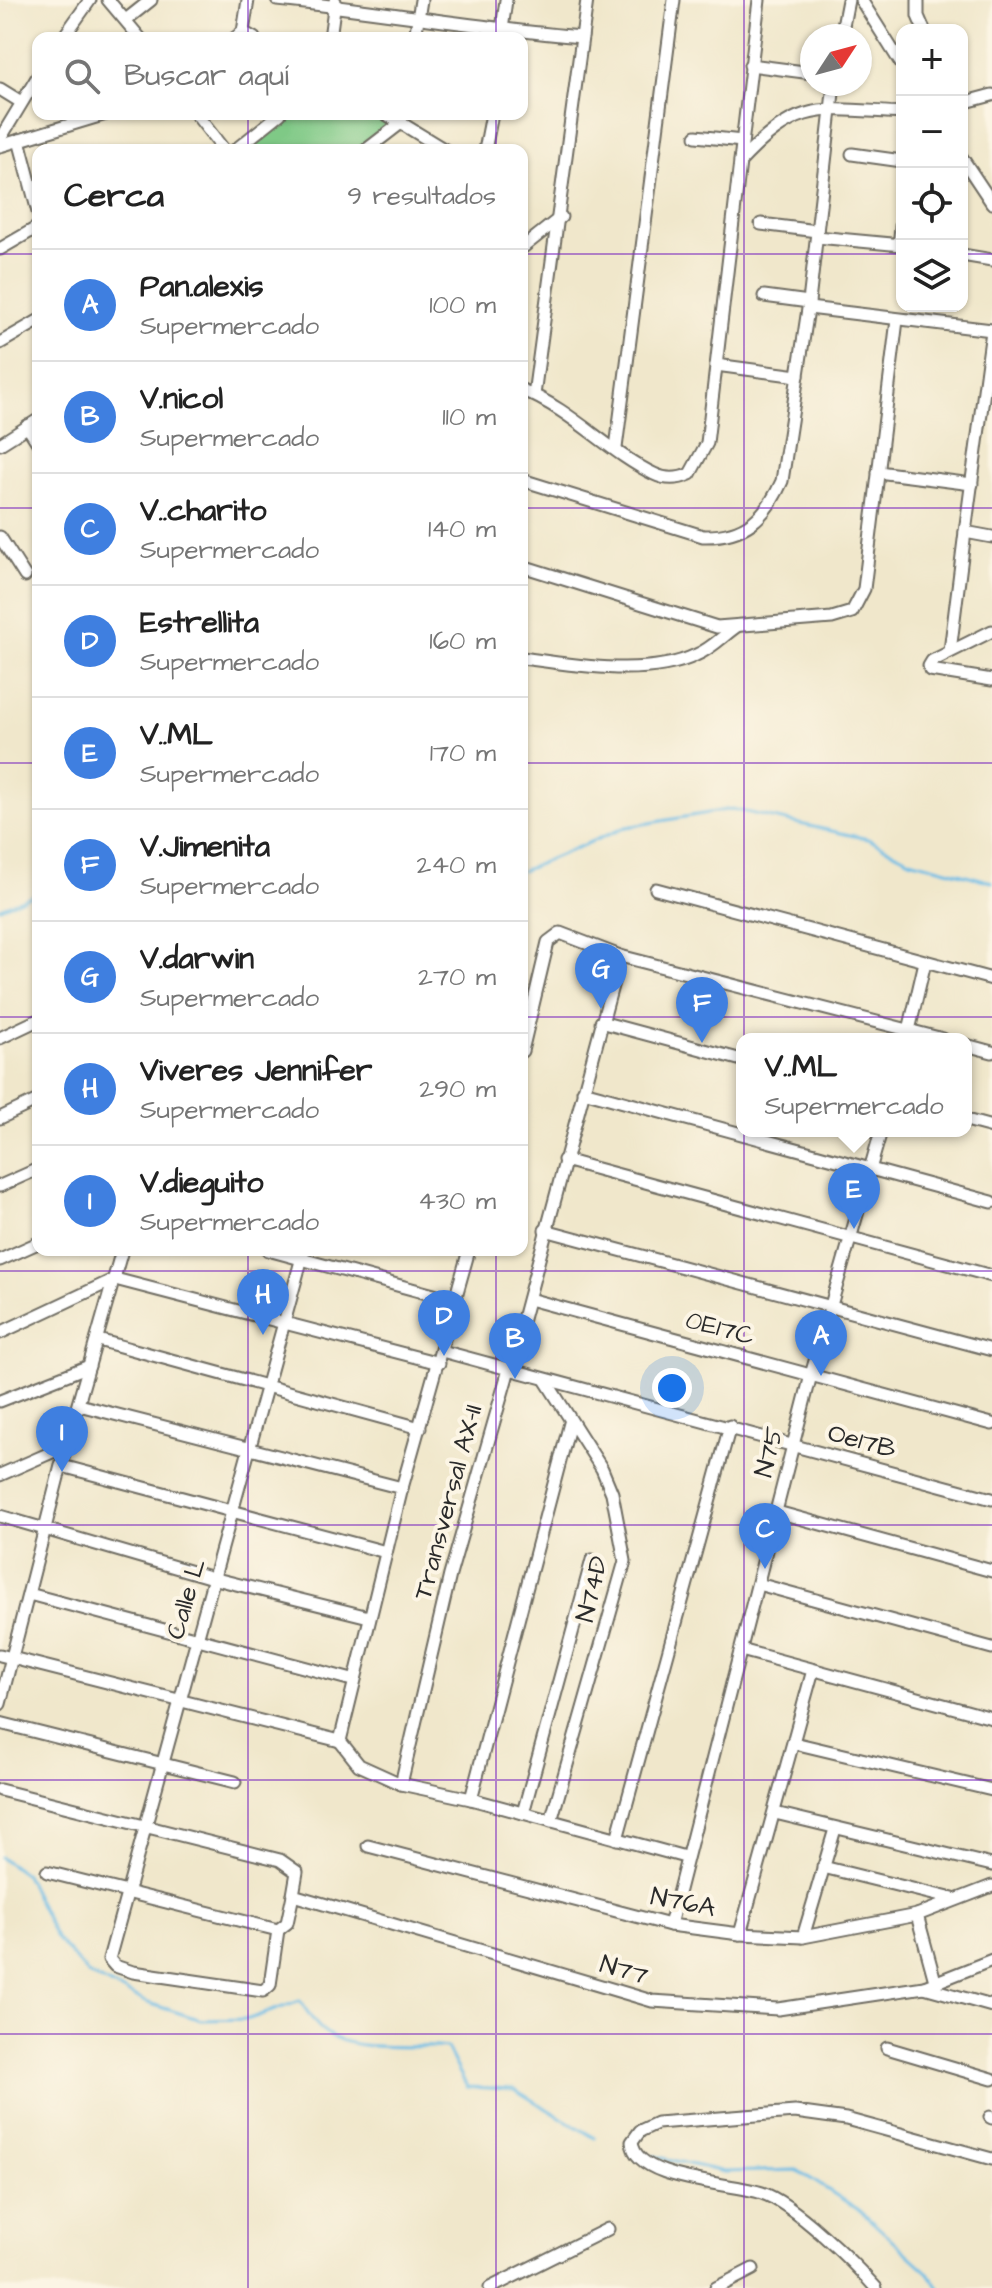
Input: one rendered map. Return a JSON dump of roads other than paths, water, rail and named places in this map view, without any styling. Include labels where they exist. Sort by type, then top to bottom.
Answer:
[{"type":"street","points":[[67,32],[90,0]]},
{"type":"street","points":[[108,0],[136,32]]},
{"type":"street","points":[[127,19],[151,0]]},
{"type":"street","points":[[244,32],[248,0]]},
{"type":"street","points":[[277,0],[335,3],[493,32]]},
{"type":"street","points":[[416,32],[421,0]]},
{"type":"street","points":[[502,32],[506,0]]},
{"type":"street","points":[[534,395],[561,217],[587,0]]},
{"type":"street","points":[[616,448],[674,0]]},
{"type":"street","points":[[528,392],[579,420],[653,474],[672,479],[690,474],[707,443],[759,0]]},
{"type":"street","points":[[843,24],[848,0]]},
{"type":"street","points":[[861,0],[896,55]]},
{"type":"street","points":[[918,0],[921,24]]},
{"type":"street","points":[[331,32],[335,3]]},
{"type":"street","points":[[528,35],[582,37]]},
{"type":"street","points":[[750,65],[800,71]]},
{"type":"street","points":[[0,139],[32,85]]},
{"type":"street","points":[[0,89],[21,102]]},
{"type":"street","points":[[968,101],[992,95]]},
{"type":"street","points":[[528,482],[683,532],[725,536],[754,524],[773,501],[782,481],[809,305],[834,96]]},
{"type":"street","points":[[740,162],[801,113],[833,110],[896,113]]},
{"type":"street","points":[[0,146],[86,120]]},
{"type":"street","points":[[201,120],[219,144]]},
{"type":"street","points":[[242,144],[272,120]]},
{"type":"street","points":[[373,144],[400,120]]},
{"type":"street","points":[[405,120],[437,144]]},
{"type":"street","points":[[486,144],[491,120]]},
{"type":"street","points":[[696,136],[742,141]]},
{"type":"street","points":[[19,140],[32,189]]},
{"type":"street","points":[[852,154],[896,160]]},
{"type":"street","points":[[968,167],[992,203]]},
{"type":"street","points":[[528,243],[561,217]]},
{"type":"street","points":[[761,224],[896,244]]},
{"type":"street","points":[[0,249],[32,230]]},
{"type":"street","points":[[968,256],[992,260]]},
{"type":"street","points":[[764,296],[897,320],[992,331],[950,651]]},
{"type":"street","points":[[528,568],[717,627],[832,618],[852,612],[864,589],[897,320]]},
{"type":"street","points":[[0,343],[32,324]]},
{"type":"street","points":[[716,365],[798,376]]},
{"type":"street","points":[[0,444],[32,424]]},
{"type":"street","points":[[878,472],[972,484]]},
{"type":"street","points":[[965,532],[992,537]]},
{"type":"street","points":[[0,537],[25,576]]},
{"type":"street","points":[[528,659],[579,667],[640,667],[696,656],[737,625]]},
{"type":"street","points":[[992,631],[932,661],[930,670],[992,680]]},
{"type":"street","points":[[656,889],[992,979]]},
{"type":"street","points":[[528,1024],[548,942],[560,933],[620,956],[904,1033]]},
{"type":"street","name":"Transversal AX-II","points":[[401,1784],[450,1575],[507,1367],[529,1299],[620,956]]},
{"type":"street","points":[[908,1033],[925,962]]},
{"type":"street","points":[[601,1022],[736,1058]]},
{"type":"street","points":[[0,1038],[32,1023]]},
{"type":"street","points":[[972,1047],[992,1052]]},
{"type":"street","points":[[583,1091],[736,1133]]},
{"type":"street","points":[[0,1118],[32,1103]]},
{"type":"street","points":[[972,1122],[992,1127]]},
{"type":"street","points":[[751,1137],[992,1202]]},
{"type":"street","name":"N75","points":[[670,1925],[811,1375],[880,1137]]},
{"type":"street","points":[[564,1160],[992,1276]]},
{"type":"street","points":[[0,1186],[32,1172]]},
{"type":"street","points":[[545,1230],[992,1350]]},
{"type":"street","points":[[0,1260],[32,1246]]},
{"type":"street","points":[[0,1704],[6,1657],[47,1531],[66,1446],[121,1256]]},
{"type":"street","name":"Calle L","points":[[278,1930],[270,1985],[263,1991],[133,1972],[115,1966],[109,1959],[125,1891],[148,1829],[180,1700],[216,1579],[282,1323],[303,1256]]},
{"type":"street","points":[[306,1256],[456,1301]]},
{"type":"street","points":[[340,1741],[352,1680],[402,1488],[467,1256]]},
{"type":"street","points":[[0,1333],[115,1279]]},
{"type":"street","name":"Oe17B","points":[[115,1279],[282,1323],[441,1357],[507,1367],[546,1381],[730,1426],[992,1499]]},
{"type":"street","name":"0E17C","points":[[529,1299],[992,1424]]},
{"type":"street","points":[[98,1340],[420,1428]]},
{"type":"street","points":[[0,1401],[89,1366]]},
{"type":"street","name":"N74D","points":[[546,1381],[602,1469],[612,1493],[625,1561],[551,1821]]},
{"type":"street","points":[[79,1405],[402,1488]]},
{"type":"street","points":[[471,1799],[570,1423]]},
{"type":"street","name":"N75","points":[[617,1839],[730,1426]]},
{"type":"street","points":[[0,1475],[66,1446]]},
{"type":"street","points":[[62,1466],[386,1552]]},
{"type":"street","points":[[777,1512],[992,1571]]},
{"type":"street","points":[[0,1516],[216,1579],[369,1617]]},
{"type":"street","points":[[523,1813],[592,1560]]},
{"type":"street","points":[[758,1584],[992,1648]]},
{"type":"street","points":[[29,1594],[352,1680]]},
{"type":"street","points":[[741,1650],[992,1718]]},
{"type":"street","points":[[6,1657],[340,1741],[359,1765],[401,1784],[471,1799],[685,1857]]},
{"type":"street","points":[[740,1934],[813,1670]]},
{"type":"street","points":[[0,1723],[235,1782]]},
{"type":"street","points":[[794,1743],[992,1790]]},
{"type":"street","points":[[0,1790],[280,1860],[297,1872],[287,1923],[278,1930],[47,1872]]},
{"type":"street","points":[[775,1813],[992,1865]]},
{"type":"street","points":[[803,1937],[835,1829]]},
{"type":"street","name":"N76A","points":[[368,1846],[670,1925],[740,1934],[803,1937],[917,1915],[992,1886]]},
{"type":"street","points":[[823,1867],[953,1899]]},
{"type":"street","name":"N77","points":[[293,1895],[652,2001],[778,2009],[929,1984],[992,1960]]},
{"type":"street","points":[[917,1915],[929,1984],[992,2006]]},
{"type":"street","points":[[887,2048],[992,2079]]},
{"type":"street","points":[[876,2288],[781,2200],[741,2187],[651,2169],[638,2160],[632,2142],[640,2131],[657,2123],[795,2112],[846,2119],[992,2159]]},
{"type":"street","points":[[490,2288],[608,2229]]},
{"type":"street","points":[[716,2288],[753,2269]]},
{"type":"waterway","points":[[528,868],[626,827],[732,809],[868,839],[910,860],[992,882]]},
{"type":"waterway","points":[[0,908],[32,895]]},
{"type":"waterway","points":[[0,1857],[25,1875],[56,1938],[89,1975],[148,2003],[201,2020],[249,2019],[300,2001],[319,2027],[346,2042],[447,2048],[467,2087],[514,2089],[595,2138]]},
{"type":"waterway","points":[[654,2156],[724,2172],[797,2170],[859,2210],[929,2273],[939,2288]]},
{"type":"place","name":"V.darwin","points":[[601,1009]]},
{"type":"place","name":"V.Jimenita","points":[[702,1043]]},
{"type":"place","name":"V..ML","points":[[854,1229]]},
{"type":"place","name":"Viveres Jennifer","points":[[263,1335]]},
{"type":"place","name":"Estrellita","points":[[444,1356]]},
{"type":"place","name":"Pan.alexis","points":[[821,1376]]},
{"type":"place","name":"V.nicol","points":[[515,1379]]},
{"type":"place","name":"V.dieguito","points":[[62,1472]]},
{"type":"place","name":"V..charito","points":[[765,1569]]}]
